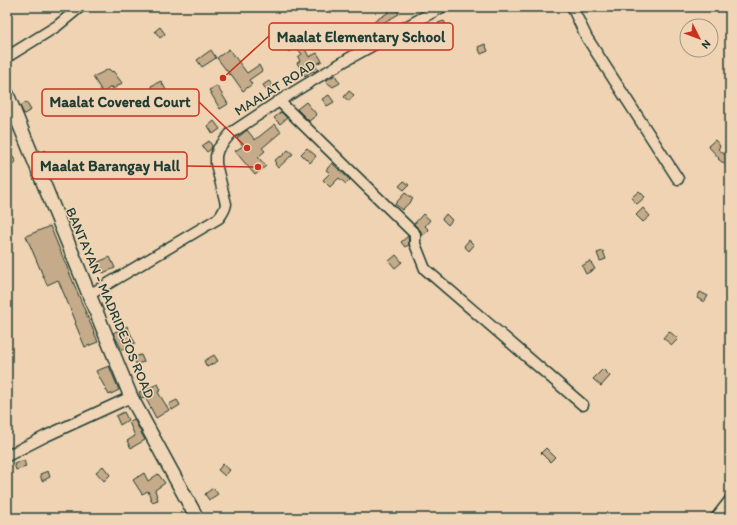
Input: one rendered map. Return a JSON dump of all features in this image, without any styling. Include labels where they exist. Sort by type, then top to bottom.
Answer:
[{"type":"main road","name":"BANTAYAN - MADRIDEJOS ROAD","points":[[7,94],[131,397],[196,518]]},
{"type":"street","points":[[7,56],[57,26],[80,7]]},
{"type":"street","name":"MAALAT ROAD","points":[[89,295],[219,218],[223,214],[226,210],[226,204],[216,164],[218,149],[231,133],[279,101],[348,59],[442,7]]},
{"type":"street","points":[[572,7],[587,38],[678,179]]},
{"type":"street","points":[[279,101],[415,234],[415,244],[425,269],[583,406]]},
{"type":"street","points":[[7,456],[46,436],[131,397]]},
{"type":"street","points":[[716,518],[730,500]]},
{"type":"building","points":[[395,7],[399,14],[383,23],[384,25],[377,28],[376,26],[370,30],[367,26],[389,12],[387,10]]},
{"type":"building","points":[[444,21],[447,27],[441,29],[438,23]]},
{"type":"building","points":[[160,27],[165,34],[160,38],[155,31]]},
{"type":"building","points":[[292,41],[296,47],[289,52],[285,46]]},
{"type":"building","points":[[302,43],[309,57],[317,53],[322,61],[315,65],[318,70],[305,76],[297,63],[300,61],[298,57],[302,54],[296,47]]},
{"type":"building","points":[[485,44],[488,51],[481,54],[478,47]]},
{"type":"building","points":[[229,49],[247,73],[259,65],[262,71],[249,80],[252,84],[243,91],[217,58]]},
{"type":"building","points":[[211,50],[216,58],[202,67],[197,60]]},
{"type":"building","points":[[109,69],[112,72],[113,71],[122,83],[113,89],[112,86],[103,93],[93,77]]},
{"type":"building","points":[[335,75],[340,83],[333,87],[325,81]]},
{"type":"building","points":[[161,81],[166,90],[156,95],[151,86]]},
{"type":"building","points":[[269,81],[273,86],[267,91],[263,85]]},
{"type":"building","points":[[217,86],[228,104],[220,109],[209,90]]},
{"type":"building","points":[[349,91],[354,95],[349,101],[344,97]]},
{"type":"building","points":[[329,95],[334,102],[327,106],[322,99]]},
{"type":"building","points":[[26,102],[31,110],[24,114],[20,106]]},
{"type":"building","points":[[306,102],[317,115],[309,121],[297,109]]},
{"type":"building","points":[[281,112],[287,118],[280,124],[274,118]]},
{"type":"building","points":[[214,121],[220,129],[213,134],[208,126]]},
{"type":"building","points":[[275,124],[281,132],[262,148],[265,151],[258,157],[266,166],[255,175],[235,151],[243,146],[237,138],[247,130],[255,140]]},
{"type":"building","points":[[715,140],[720,146],[718,149],[730,159],[726,165],[718,159],[719,158],[708,146]]},
{"type":"building","points":[[209,141],[212,146],[207,152],[202,146]]},
{"type":"building","points":[[307,148],[316,156],[310,163],[301,154]]},
{"type":"building","points":[[44,150],[54,161],[48,165],[40,154]]},
{"type":"building","points":[[288,150],[293,154],[278,168],[274,161]]},
{"type":"building","points":[[13,157],[16,162],[10,166],[7,160]]},
{"type":"building","points":[[332,163],[350,180],[346,184],[339,178],[330,187],[323,180],[330,173],[326,170]]},
{"type":"building","points":[[404,181],[409,185],[404,190],[399,186]]},
{"type":"building","points":[[639,191],[645,197],[637,204],[631,198]]},
{"type":"building","points":[[405,193],[413,199],[402,210],[395,204]]},
{"type":"building","points":[[643,208],[650,216],[643,222],[636,215]]},
{"type":"building","points":[[423,214],[430,220],[425,226],[429,230],[422,236],[421,231],[414,224]]},
{"type":"building","points":[[446,214],[452,220],[448,225],[442,219]]},
{"type":"building","points":[[50,226],[98,342],[85,347],[58,280],[47,285],[26,236]]},
{"type":"building","points":[[408,236],[409,245],[405,247],[401,242]]},
{"type":"building","points":[[469,240],[474,245],[469,251],[464,246]]},
{"type":"building","points":[[603,251],[606,259],[600,261],[597,253]]},
{"type":"building","points":[[396,255],[402,262],[395,268],[389,261]]},
{"type":"building","points":[[110,257],[115,268],[103,273],[98,262]]},
{"type":"building","points":[[590,261],[595,269],[586,274],[582,266]]},
{"type":"building","points":[[700,292],[708,296],[704,302],[697,298]]},
{"type":"building","points":[[127,326],[135,343],[122,350],[113,333]]},
{"type":"building","points":[[669,331],[678,339],[672,345],[663,338]]},
{"type":"building","points":[[141,355],[144,362],[136,364],[134,357]]},
{"type":"building","points":[[214,355],[218,361],[207,367],[204,361]]},
{"type":"building","points":[[109,366],[119,390],[109,395],[96,371]]},
{"type":"building","points":[[603,369],[610,376],[601,386],[593,379]]},
{"type":"building","points":[[158,384],[161,390],[158,392],[169,410],[156,418],[145,397],[141,398],[139,392]]},
{"type":"building","points":[[177,400],[180,405],[172,410],[169,404]]},
{"type":"building","points":[[124,412],[128,420],[120,425],[116,416]]},
{"type":"building","points":[[134,419],[145,440],[131,448],[127,441],[135,436],[129,422]]},
{"type":"building","points":[[546,448],[555,457],[550,462],[541,453]]},
{"type":"building","points":[[24,460],[26,467],[16,470],[14,464]]},
{"type":"building","points":[[223,464],[230,470],[225,476],[218,470]]},
{"type":"building","points":[[103,466],[110,475],[104,481],[96,472]]},
{"type":"building","points":[[48,471],[50,477],[42,481],[40,474]]},
{"type":"building","points":[[144,473],[148,481],[158,474],[165,483],[155,490],[158,500],[152,502],[148,491],[142,494],[133,480]]},
{"type":"building","points":[[213,488],[218,494],[209,500],[205,494]]},
{"type":"place","name":"Maalat Elementary School","points":[[223,78]]},
{"type":"place","name":"Maalat Covered Court","points":[[247,148]]},
{"type":"place","name":"Maalat Barangay Hall","points":[[258,167]]}]
